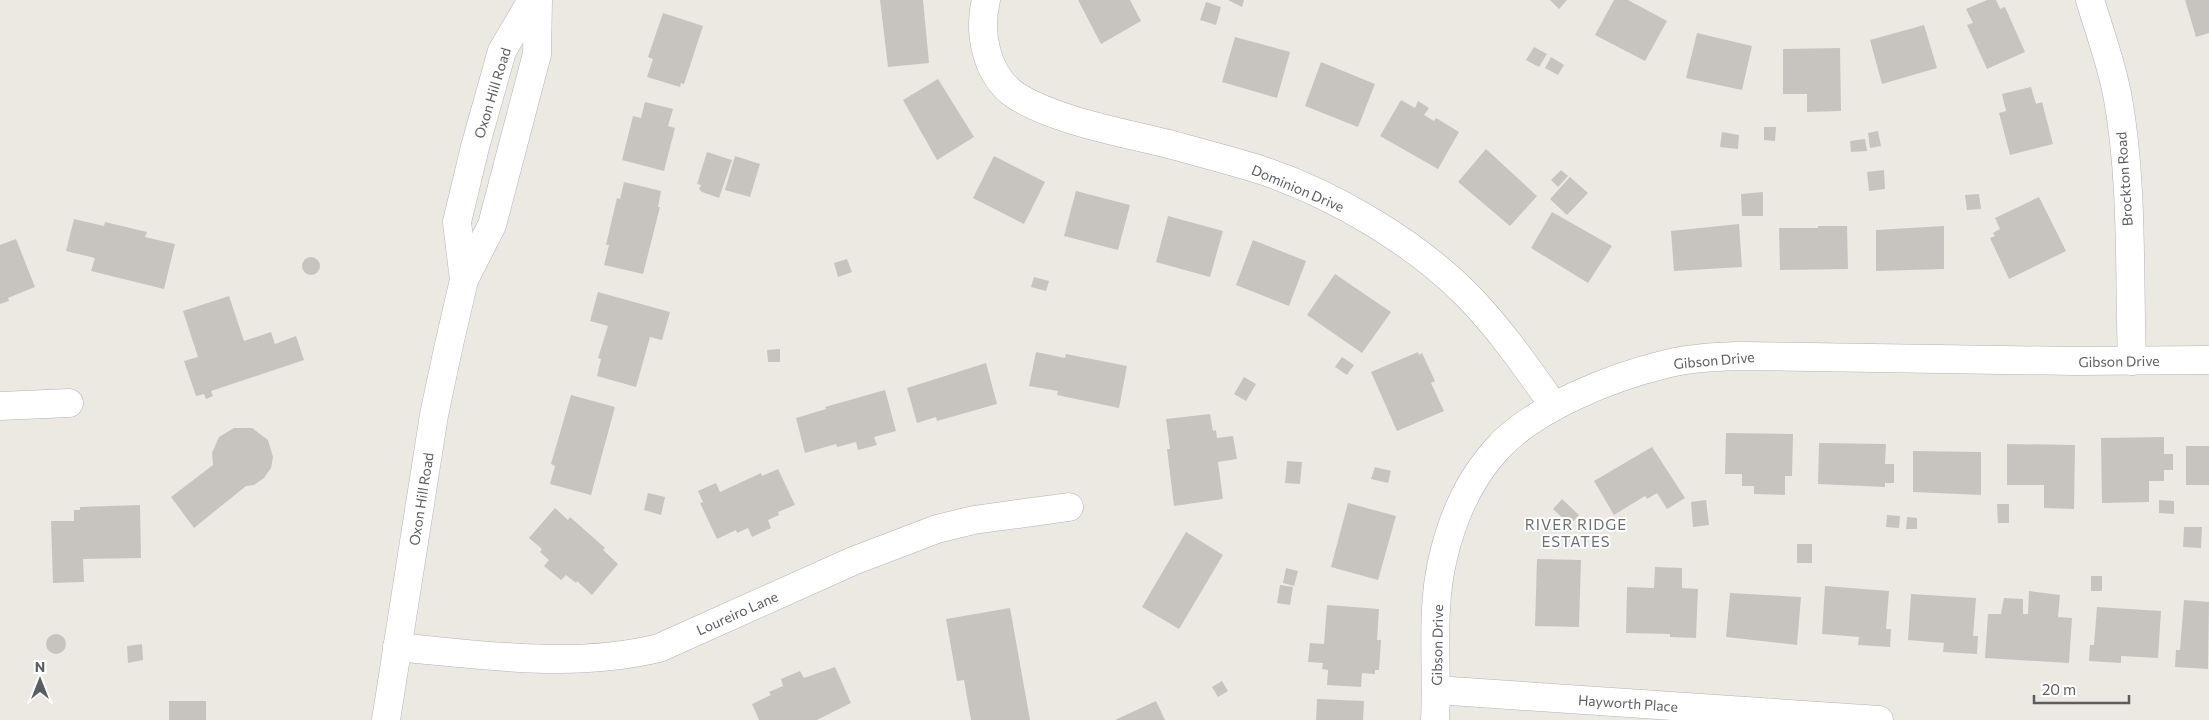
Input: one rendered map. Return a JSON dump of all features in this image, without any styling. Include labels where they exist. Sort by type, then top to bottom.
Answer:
[{"type":"street","name":"Oxon Hill Road","points":[[464,280],[457,222],[475,147],[502,51],[532,0]]},
{"type":"street","name":"Oxon Hill Road","points":[[386,720],[434,415],[464,280],[492,225],[537,54],[538,0]]},
{"type":"street","name":"Dominion Drive","points":[[986,0],[982,20],[986,48],[1000,81],[1016,95],[1054,113],[1265,171],[1323,196],[1364,217],[1416,251],[1468,296],[1508,342],[1554,406]]},
{"type":"street","name":"Brockton Road","points":[[2090,0],[2111,68],[2118,99],[2127,202],[2132,361]]},
{"type":"street","name":"Gibson Drive","points":[[1435,720],[1435,629],[1439,582],[1447,542],[1460,506],[1481,468],[1497,449],[1517,431],[1554,406],[1612,380],[1667,364],[1697,358],[1738,356],[2132,361],[2209,360]]},
{"type":"street","points":[[0,406],[69,403]]},
{"type":"street","name":"Loureiro Lane","points":[[397,647],[547,659],[589,659],[639,653],[659,648],[853,562],[937,529],[974,520],[1068,507]]},
{"type":"street","name":"Hayworth Place","points":[[1436,690],[1879,720]]},
{"type":"building","points":[[880,0],[923,0],[929,63],[888,67]]},
{"type":"building","points":[[1078,0],[1130,0],[1141,21],[1101,44]]},
{"type":"building","points":[[1228,0],[1244,0],[1242,7]]},
{"type":"building","points":[[1550,0],[1567,0],[1559,9]]},
{"type":"building","points":[[1614,0],[1628,0],[1667,21],[1645,61],[1595,35]]},
{"type":"building","points":[[1987,0],[1996,0],[2000,9],[2005,7],[2025,52],[1987,69],[1967,25],[1973,23],[1966,9]]},
{"type":"building","points":[[2185,0],[2209,0],[2209,33],[2196,37]]},
{"type":"building","points":[[1206,2],[1221,7],[1216,25],[1200,20]]},
{"type":"building","points":[[663,13],[703,26],[684,84],[681,83],[680,87],[647,77],[653,59],[648,57]]},
{"type":"building","points":[[1924,25],[1937,68],[1882,84],[1870,40]]},
{"type":"building","points":[[1697,33],[1752,46],[1742,90],[1686,78]]},
{"type":"building","points":[[1235,37],[1290,52],[1277,98],[1222,82]]},
{"type":"building","points":[[1534,47],[1547,54],[1539,67],[1526,60]]},
{"type":"building","points":[[1840,48],[1841,111],[1807,112],[1807,94],[1783,94],[1783,49]]},
{"type":"building","points":[[1551,57],[1564,65],[1558,75],[1545,68]]},
{"type":"building","points":[[1321,62],[1375,84],[1358,127],[1305,106]]},
{"type":"building","points":[[938,79],[974,137],[937,160],[903,100]]},
{"type":"building","points":[[2031,87],[2036,104],[2042,102],[2053,144],[2010,155],[1999,113],[2006,111],[2002,94]]},
{"type":"building","points":[[1401,100],[1415,108],[1418,101],[1429,108],[1424,115],[1434,121],[1436,118],[1459,132],[1438,169],[1380,136]]},
{"type":"building","points":[[645,102],[673,109],[668,126],[675,128],[664,171],[622,160],[633,116],[641,118]]},
{"type":"building","points":[[1764,127],[1776,127],[1775,141],[1764,140]]},
{"type":"building","points":[[1878,131],[1881,146],[1870,148],[1868,133]]},
{"type":"building","points":[[1722,132],[1739,135],[1738,149],[1720,147]]},
{"type":"building","points":[[1865,139],[1867,151],[1851,152],[1850,141]]},
{"type":"building","points":[[1486,149],[1537,196],[1510,226],[1458,182]]},
{"type":"building","points":[[707,152],[732,160],[719,198],[702,192],[699,189],[701,185],[697,184]]},
{"type":"building","points":[[735,156],[760,164],[750,197],[725,190]]},
{"type":"building","points":[[994,156],[1045,182],[1024,224],[973,198]]},
{"type":"building","points":[[1561,170],[1568,176],[1558,187],[1551,180]]},
{"type":"building","points":[[1884,170],[1885,189],[1869,191],[1867,172]]},
{"type":"building","points":[[1570,177],[1588,193],[1567,215],[1550,199]]},
{"type":"building","points":[[624,182],[661,191],[658,207],[660,207],[643,274],[604,265],[609,245],[606,245],[617,198],[620,199]]},
{"type":"building","points":[[1076,191],[1130,205],[1118,250],[1064,236]]},
{"type":"building","points":[[1763,192],[1763,216],[1742,216],[1741,194]]},
{"type":"building","points":[[1979,194],[1981,209],[1967,210],[1965,195]]},
{"type":"building","points":[[2039,197],[2066,251],[2009,279],[1990,238],[1995,236],[1993,233],[2000,229],[1995,218]]},
{"type":"building","points":[[1552,212],[1612,246],[1588,283],[1531,248]]},
{"type":"building","points":[[1168,216],[1223,231],[1210,277],[1156,262]]},
{"type":"building","points":[[74,219],[104,226],[105,222],[147,232],[145,237],[175,244],[164,289],[91,271],[95,258],[66,251]]},
{"type":"building","points":[[1739,224],[1742,267],[1674,271],[1671,231]]},
{"type":"building","points":[[1818,226],[1847,226],[1848,269],[1780,270],[1779,228],[1818,228]]},
{"type":"building","points":[[1944,226],[1944,269],[1876,271],[1876,230]]},
{"type":"building","points":[[16,239],[35,287],[8,298],[9,301],[0,304],[0,245]]},
{"type":"building","points":[[1253,240],[1306,261],[1289,306],[1236,285]]},
{"type":"building","points":[[311,257],[317,260],[320,266],[317,272],[311,275],[305,272],[302,266],[305,260]]},
{"type":"building","points":[[847,259],[852,272],[838,277],[834,263]]},
{"type":"building","points":[[1335,274],[1391,312],[1362,353],[1307,315]]},
{"type":"building","points":[[1034,277],[1049,281],[1046,291],[1031,287]]},
{"type":"building","points":[[598,292],[670,312],[662,340],[650,337],[636,387],[597,376],[601,359],[598,358],[608,326],[590,321]]},
{"type":"building","points":[[229,296],[244,341],[271,332],[275,344],[296,336],[304,360],[211,391],[213,396],[206,399],[204,394],[196,396],[184,361],[198,357],[183,311]]},
{"type":"building","points":[[780,349],[780,362],[768,362],[767,350]]},
{"type":"building","points":[[1036,352],[1065,358],[1066,354],[1127,366],[1119,408],[1057,395],[1058,391],[1029,386]]},
{"type":"building","points":[[1418,352],[1419,355],[1422,353],[1435,381],[1431,383],[1444,411],[1397,431],[1371,372]]},
{"type":"building","points":[[1342,357],[1354,365],[1347,375],[1335,367]]},
{"type":"building","points":[[986,363],[997,404],[937,421],[936,417],[917,423],[907,388]]},
{"type":"building","points":[[1244,377],[1256,384],[1246,401],[1234,394]]},
{"type":"building","points":[[885,390],[896,431],[874,437],[877,445],[858,450],[856,442],[837,447],[836,444],[805,453],[796,418],[826,409],[825,407]]},
{"type":"building","points":[[571,395],[615,407],[591,495],[550,484],[555,466],[551,464]]},
{"type":"building","points":[[1210,414],[1213,431],[1216,430],[1217,438],[1233,436],[1237,459],[1218,462],[1223,499],[1174,506],[1167,449],[1170,449],[1166,419]]},
{"type":"building","points":[[234,428],[252,428],[268,440],[273,457],[271,468],[264,478],[254,485],[246,486],[194,528],[171,497],[213,465],[212,453],[219,437]]},
{"type":"building","points":[[1726,433],[1793,434],[1792,476],[1785,476],[1785,495],[1754,494],[1754,486],[1742,486],[1742,474],[1725,474]]},
{"type":"building","points":[[2164,437],[2164,454],[2173,454],[2173,470],[2164,470],[2164,481],[2149,481],[2149,502],[2102,503],[2101,438]]},
{"type":"building","points":[[1819,443],[1886,444],[1885,464],[1894,464],[1894,483],[1885,483],[1885,487],[1818,484]]},
{"type":"building","points":[[2007,444],[2075,445],[2074,509],[2044,508],[2044,485],[2007,485]]},
{"type":"building","points":[[2186,446],[2209,446],[2209,485],[2186,485]]},
{"type":"building","points":[[1652,447],[1685,498],[1667,509],[1657,493],[1647,499],[1645,496],[1614,515],[1594,481]]},
{"type":"building","points":[[1913,451],[1981,452],[1981,495],[1913,492]]},
{"type":"building","points":[[1287,461],[1302,462],[1300,484],[1285,483]]},
{"type":"building","points":[[1375,467],[1391,471],[1388,483],[1371,479]]},
{"type":"building","points":[[778,469],[795,505],[778,512],[779,515],[768,520],[771,528],[752,537],[748,528],[737,533],[736,530],[717,539],[700,503],[703,502],[698,491],[716,483],[720,492],[761,473],[762,476]]},
{"type":"building","points":[[648,493],[665,497],[661,515],[644,510]]},
{"type":"building","points":[[1562,499],[1579,515],[1570,525],[1553,509]]},
{"type":"building","points":[[1706,500],[1709,525],[1693,527],[1691,502]]},
{"type":"building","points":[[2159,500],[2174,501],[2174,514],[2159,513]]},
{"type":"building","points":[[1348,503],[1396,516],[1378,580],[1331,567]]},
{"type":"building","points":[[1997,504],[2009,504],[2009,523],[1998,523]]},
{"type":"building","points":[[140,505],[141,558],[83,559],[84,582],[53,583],[51,521],[74,521],[74,510],[80,510],[80,507]]},
{"type":"building","points":[[555,508],[568,520],[570,517],[605,548],[603,550],[618,564],[592,595],[577,581],[576,583],[566,575],[561,580],[544,566],[549,560],[540,552],[542,549],[529,538]]},
{"type":"building","points":[[1887,515],[1900,516],[1899,528],[1886,527]]},
{"type":"building","points":[[1907,517],[1917,518],[1917,529],[1906,529]]},
{"type":"building","points":[[2184,527],[2202,527],[2201,548],[2183,547]]},
{"type":"building","points":[[1186,532],[1223,555],[1179,629],[1142,607]]},
{"type":"building","points":[[1797,544],[1812,544],[1812,563],[1797,563]]},
{"type":"building","points":[[1537,559],[1581,560],[1579,627],[1535,626]]},
{"type":"building","points":[[1655,567],[1682,568],[1682,588],[1698,589],[1696,638],[1670,637],[1670,634],[1626,633],[1627,587],[1654,588]]},
{"type":"building","points":[[1286,568],[1298,571],[1294,586],[1283,583]]},
{"type":"building","points":[[2091,576],[2102,576],[2102,591],[2091,591]]},
{"type":"building","points":[[1280,585],[1293,587],[1290,605],[1277,603]]},
{"type":"building","points":[[1825,586],[1889,591],[1886,629],[1891,629],[1890,647],[1858,645],[1859,637],[1822,634]]},
{"type":"building","points":[[2029,591],[2060,595],[2058,617],[2072,618],[2069,663],[1985,658],[1988,614],[2001,614],[2004,598],[2023,599],[2023,614],[2028,614]]},
{"type":"building","points":[[1730,593],[1801,597],[1797,645],[1726,637]]},
{"type":"building","points":[[1911,594],[1976,598],[1973,636],[1978,636],[1977,654],[1943,652],[1944,643],[1908,640]]},
{"type":"building","points":[[2184,600],[2209,602],[2208,669],[2175,667],[2176,650],[2180,650]]},
{"type":"building","points":[[1327,605],[1379,609],[1377,640],[1381,640],[1379,670],[1375,670],[1375,674],[1362,673],[1361,687],[1327,685],[1328,670],[1322,669],[1323,663],[1308,662],[1310,643],[1324,644]]},
{"type":"building","points":[[2097,607],[2161,611],[2158,658],[2121,656],[2121,663],[2089,661],[2090,645],[2094,645]]},
{"type":"building","points":[[1010,608],[1030,720],[971,720],[964,680],[957,681],[946,619]]},
{"type":"building","points":[[56,634],[63,637],[66,644],[63,651],[56,654],[49,651],[46,644],[49,637]]},
{"type":"building","points":[[142,644],[143,660],[128,663],[127,646]]},
{"type":"building","points":[[835,667],[851,703],[817,720],[759,720],[752,704],[771,695],[769,692],[783,686],[781,679],[800,671],[804,678]]},
{"type":"building","points":[[1222,681],[1228,691],[1218,697],[1212,687]]},
{"type":"building","points":[[1317,699],[1364,701],[1363,720],[1316,720]]},
{"type":"building","points":[[169,701],[206,701],[206,720],[169,720]]},
{"type":"building","points":[[1156,701],[1165,720],[1115,720]]},
{"type":"district","name":"RIVER RIDGE ESTATES","points":[[1576,532]]}]
